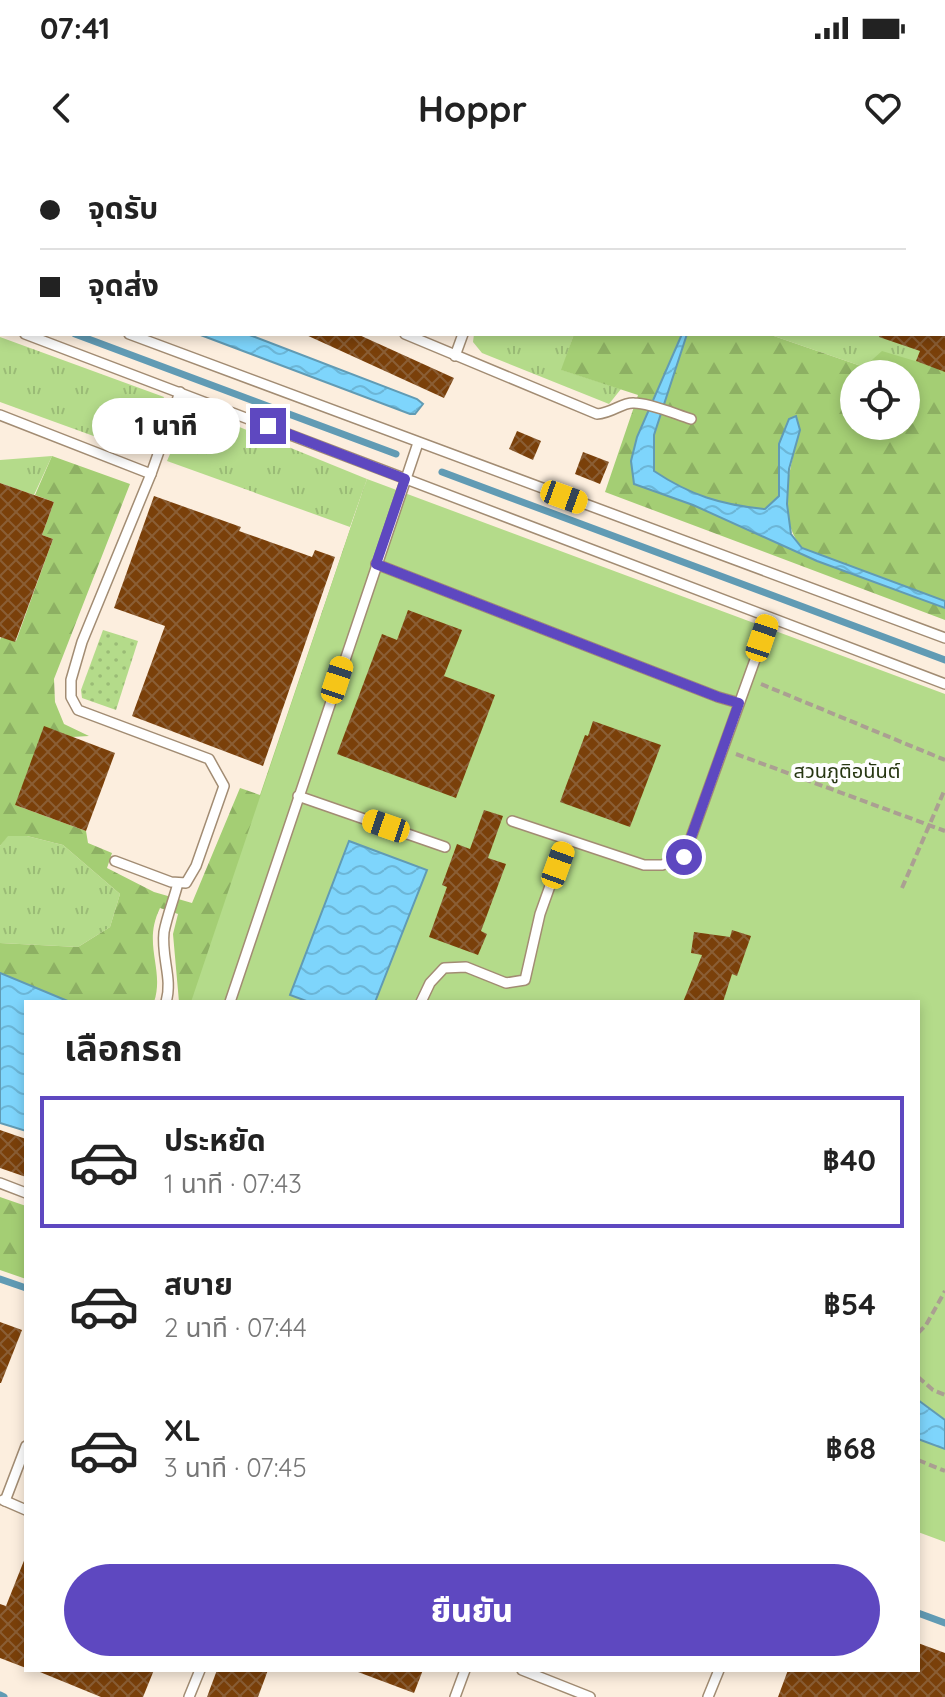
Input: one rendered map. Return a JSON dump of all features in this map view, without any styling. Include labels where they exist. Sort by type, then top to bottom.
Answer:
[{"type":"lane","points":[[30,336],[945,684]]},
{"type":"lane","points":[[134,336],[945,638]]},
{"type":"lane","points":[[410,336],[597,414],[609,414],[622,405],[634,403],[691,419]]},
{"type":"lane","points":[[455,356],[462,336]]},
{"type":"lane","points":[[115,861],[186,883],[196,866],[224,786],[209,759],[78,710],[71,697],[71,680],[82,642],[151,474],[180,392]]},
{"type":"lane","points":[[0,415],[151,474]]},
{"type":"lane","points":[[231,1000],[418,443]]},
{"type":"lane","points":[[376,564],[739,703]]},
{"type":"lane","points":[[512,821],[644,865],[662,865],[684,857],[770,618]]},
{"type":"lane","points":[[298,796],[445,847]]},
{"type":"lane","points":[[422,1000],[430,983],[444,968],[466,967],[506,983],[525,980],[540,914],[566,841]]},
{"type":"lane","points":[[167,1000],[170,988],[164,960],[164,932],[178,883]]},
{"type":"lane","points":[[0,1183],[24,1192]]},
{"type":"lane","points":[[24,1451],[3,1500],[24,1509]]},
{"type":"lane","points":[[189,1697],[199,1672]]},
{"type":"lane","points":[[455,1697],[464,1672]]},
{"type":"lane","points":[[527,1672],[590,1697]]},
{"type":"lane","points":[[708,1697],[718,1672]]},
{"type":"path","points":[[748,679],[945,760]]},
{"type":"path","points":[[722,749],[945,831]]},
{"type":"path","points":[[902,888],[945,789]]},
{"type":"path","points":[[920,1331],[945,1291]]},
{"type":"path","points":[[920,1379],[945,1395]]},
{"type":"path","points":[[920,1461],[945,1471]]},
{"type":"green space","points":[[474,336],[573,336],[562,370],[621,389],[609,404],[482,353],[473,342]]},
{"type":"green space","points":[[573,336],[681,336],[637,437],[634,484],[693,505],[817,561],[945,608],[945,620],[605,492],[638,395],[561,370]]},
{"type":"green space","points":[[686,336],[774,336],[844,360],[840,360],[840,440],[920,440],[920,362],[945,370],[945,601],[802,548],[789,521],[787,506],[789,475],[800,430],[779,444],[779,497],[765,510],[706,498],[654,471],[654,435]]},
{"type":"green space","points":[[774,336],[945,336],[945,370],[920,369],[920,360],[844,360]]},
{"type":"green space","points":[[0,337],[164,397],[143,454],[0,402]]},
{"type":"green space","points":[[882,351],[912,360],[872,360]]},
{"type":"green space","points":[[190,407],[367,479],[350,527],[167,461]]},
{"type":"green space","points":[[52,456],[34,495],[0,483],[0,460]]},
{"type":"green space","points":[[52,456],[130,484],[54,679],[55,702],[64,724],[89,736],[72,737],[15,805],[86,831],[88,843],[112,853],[107,868],[154,892],[192,903],[240,788],[260,795],[367,479],[220,1000],[179,1000],[173,934],[178,914],[160,908],[153,934],[157,979],[154,1000],[65,1000],[0,973],[0,943],[78,947],[110,927],[120,894],[63,845],[27,836],[8,836],[0,846],[0,640],[1,637],[16,641],[53,539],[42,535],[54,502],[35,495]]},
{"type":"green space","name":"สวนภูติอนันต์","points":[[367,479],[945,694],[945,1542],[920,1533],[920,1000],[192,1000]]},
{"type":"green space","points":[[103,630],[138,641],[116,710],[82,698],[81,690]]},
{"type":"green space","points":[[7,836],[27,836],[63,845],[120,894],[110,927],[78,947],[0,943],[0,846]]},
{"type":"green space","points":[[0,1197],[24,1205],[24,1278],[0,1270]]},
{"type":"water","points":[[203,336],[252,336],[417,399],[423,404],[415,414]]},
{"type":"water","points":[[681,336],[686,336],[654,435],[654,471],[706,498],[765,509],[779,496],[779,444],[789,419],[796,416],[800,430],[789,469],[787,504],[791,534],[802,548],[945,601],[945,608],[817,561],[693,505],[634,484],[631,461],[637,437]]},
{"type":"water","points":[[349,841],[427,870],[376,1000],[304,1000],[290,995]]},
{"type":"water","points":[[0,973],[65,1000],[24,1000],[24,1130],[0,1123]]},
{"type":"water","points":[[920,1401],[945,1420],[945,1449],[920,1440]]},
{"type":"building","points":[[308,336],[361,336],[454,378],[444,398]]},
{"type":"building","points":[[879,336],[945,336],[945,372],[916,360],[920,351]]},
{"type":"building","points":[[517,431],[541,441],[533,460],[509,449]]},
{"type":"building","points":[[583,452],[609,462],[600,484],[575,474]]},
{"type":"building","points":[[0,483],[54,502],[42,535],[53,539],[15,642],[0,637]]},
{"type":"building","points":[[154,496],[241,527],[239,531],[312,557],[315,550],[335,557],[263,766],[132,716],[165,626],[114,608]]},
{"type":"building","points":[[408,610],[462,630],[444,676],[495,695],[456,798],[337,754],[382,634],[397,640]]},
{"type":"building","points":[[593,721],[661,745],[630,827],[560,802]]},
{"type":"building","points":[[44,726],[115,753],[86,831],[15,805]]},
{"type":"building","points":[[484,810],[503,816],[488,858],[506,864],[481,931],[487,934],[478,955],[429,937],[447,887],[442,885],[457,844],[470,849]]},
{"type":"building","points":[[732,930],[751,936],[737,976],[732,974],[724,1000],[684,1000],[702,955],[691,953],[694,932],[730,937]]},
{"type":"building","points":[[0,1130],[24,1138],[24,1176],[0,1168]]},
{"type":"building","points":[[0,1322],[22,1330],[1,1383],[0,1383]]},
{"type":"building","points":[[24,1561],[24,1667],[0,1658],[0,1604],[6,1606]]},
{"type":"building","points":[[920,1644],[945,1653],[945,1697],[778,1697],[787,1672],[920,1672]]},
{"type":"building","points":[[40,1672],[153,1672],[143,1697],[101,1697]]},
{"type":"building","points":[[216,1672],[267,1672],[258,1697],[207,1697]]},
{"type":"building","points":[[358,1672],[422,1672],[414,1693]]},
{"type":"waterway","points":[[80,336],[396,454]]},
{"type":"waterway","points":[[442,472],[945,660]]},
{"type":"waterway","points":[[0,1279],[24,1287]]},
{"type":"waterway","points":[[920,1614],[945,1623]]},
{"type":"waterway","points":[[0,1695],[4,1697]]},
{"type":"route","points":[[268,426],[405,479],[376,564],[739,703],[684,857]]}]
